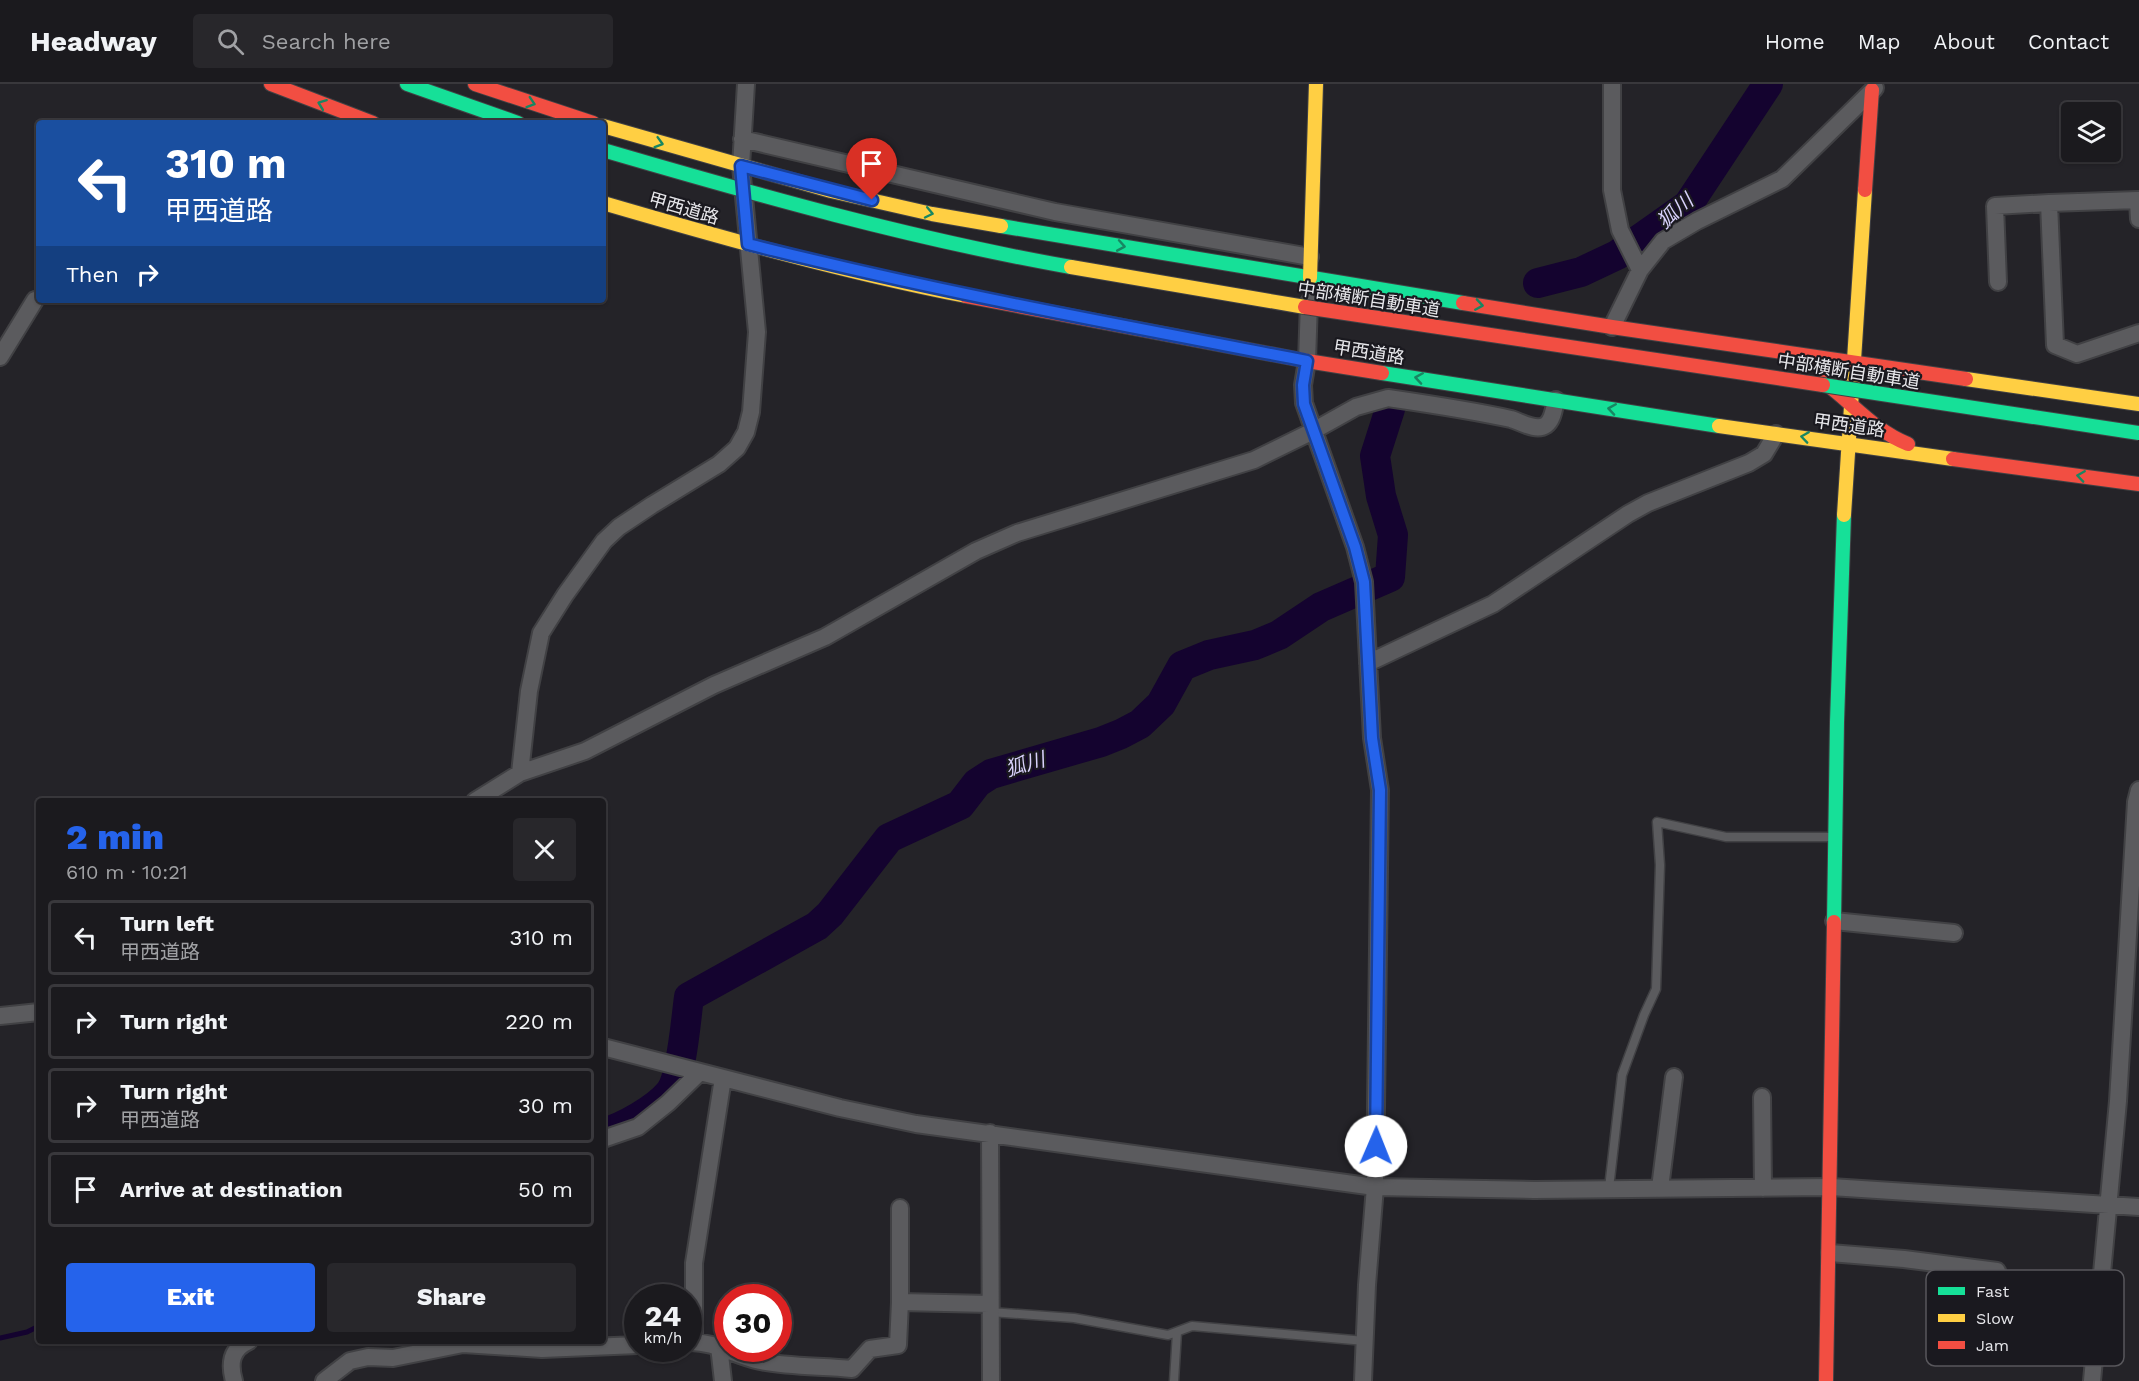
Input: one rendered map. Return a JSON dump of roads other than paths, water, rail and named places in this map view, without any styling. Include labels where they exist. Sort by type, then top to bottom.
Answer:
[{"type":"main road","points":[[272,84],[365,120]]},
{"type":"main road","points":[[407,84],[509,120]]},
{"type":"main road","points":[[476,84],[584,120]]},
{"type":"main road","points":[[1310,279],[1316,84]]},
{"type":"main road","points":[[1826,1381],[1831,1187],[1834,837],[1847,443],[1873,86]]},
{"type":"main road","points":[[606,127],[831,191],[932,213],[1310,279],[1612,327],[2139,404]]},
{"type":"main road","name":"中部横断自動車道","points":[[606,151],[860,221],[1024,259],[1275,303],[2139,433]]},
{"type":"main road","name":"甲西道路","points":[[606,204],[861,273],[961,295],[1307,361],[1776,434],[2139,484]]},
{"type":"main road","points":[[1747,346],[1802,366],[1850,402],[1868,421],[1891,438],[1939,456]]},
{"type":"street","points":[[520,773],[529,691],[541,633],[565,595],[604,541],[619,527],[719,464],[737,448],[746,432],[751,412],[757,332],[741,166],[746,84]]},
{"type":"street","points":[[1612,84],[1612,190],[1620,230],[1640,269]]},
{"type":"street","points":[[1612,327],[1640,269],[1663,241],[1697,221],[1782,179],[1873,86]]},
{"type":"street","points":[[742,139],[1055,212],[1310,257]]},
{"type":"street","points":[[1998,282],[1995,206],[2138,200],[2139,219]]},
{"type":"street","points":[[2049,203],[2055,345],[2077,354],[2139,333]]},
{"type":"street","points":[[1310,279],[1307,361],[1303,385],[1304,404],[1355,547],[1364,582],[1372,738],[1380,790],[1375,1187],[1367,1285],[1363,1381]]},
{"type":"street","points":[[0,357],[35,300]]},
{"type":"street","points":[[480,798],[520,773],[585,751],[714,685],[825,637],[967,556],[1017,532],[1254,460],[1313,431],[1356,406],[1388,398],[1475,411],[1518,421],[1536,428],[1545,425],[1552,417],[1556,400]]},
{"type":"street","points":[[1368,663],[1493,604],[1648,503],[1749,463],[1764,454],[1776,434]]},
{"type":"street","points":[[2102,1270],[2118,1101],[2136,802],[2139,789]]},
{"type":"street","points":[[1834,921],[1954,933]]},
{"type":"street","points":[[0,1016],[36,1012]]},
{"type":"street","points":[[610,1049],[840,1108],[916,1124],[1375,1187],[1534,1190],[1831,1187],[2139,1207]]},
{"type":"street","points":[[606,1137],[638,1126],[669,1103],[699,1072]]},
{"type":"street","points":[[1660,1188],[1674,1077]]},
{"type":"street","points":[[693,1284],[694,1263],[723,1078]]},
{"type":"street","points":[[1762,1098],[1763,1188]]},
{"type":"street","points":[[990,1134],[991,1381]]},
{"type":"street","points":[[771,1362],[852,1369],[870,1349],[898,1345],[900,1208]]},
{"type":"street","points":[[1830,1253],[1904,1259],[1988,1270]]},
{"type":"street","points":[[900,1302],[990,1308]]},
{"type":"street","points":[[234,1381],[230,1368],[232,1358],[236,1349],[244,1344]]},
{"type":"street","points":[[324,1381],[350,1361],[393,1358],[434,1345],[463,1344],[542,1349],[624,1346]]},
{"type":"street","points":[[721,1362],[723,1381]]},
{"type":"street","points":[[2092,1381],[2094,1366]]},
{"type":"lane","points":[[1609,1188],[1622,1075],[1656,989],[1660,865],[1658,822],[1726,837],[1834,837]]},
{"type":"lane","points":[[990,1308],[1074,1318],[1168,1335],[1192,1326],[1365,1341]]},
{"type":"lane","points":[[1174,1381],[1177,1332]]},
{"type":"waterway","name":"狐川","points":[[1538,283],[1581,272],[1617,255],[1688,205],[1768,84]]},
{"type":"waterway","name":"狐川","points":[[606,1132],[639,1117],[657,1105],[670,1092],[678,1073],[689,997],[817,926],[830,914],[889,838],[960,805],[977,783],[991,774],[1101,742],[1140,724],[1161,704],[1182,666],[1209,655],[1255,645],[1279,635],[1321,607],[1390,577],[1393,535],[1381,496],[1375,456],[1390,409]]},
{"type":"waterway","points":[[0,1338],[27,1332],[36,1328]]}]
